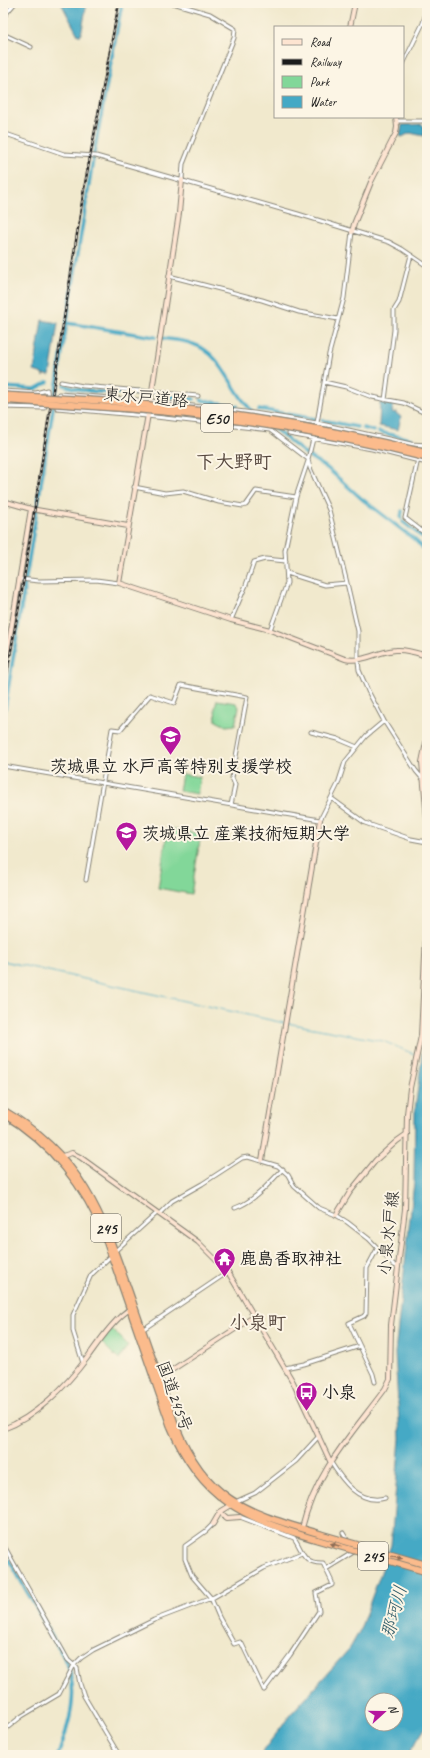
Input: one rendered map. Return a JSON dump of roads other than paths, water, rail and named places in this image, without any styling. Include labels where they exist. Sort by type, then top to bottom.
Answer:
[{"type":"highway","name":"東水戸道路","points":[[3,395],[147,404],[232,414],[352,436],[427,453]]},
{"type":"highway","name":"東水戸道路","points":[[3,400],[107,406],[232,420],[324,436],[427,458]]},
{"type":"highway","name":"国道245号","points":[[3,1110],[40,1136],[59,1157],[93,1209],[113,1254],[157,1379]]},
{"type":"highway","name":"国道245号","points":[[3,1114],[29,1132],[59,1157]]},
{"type":"highway","name":"国道245号","points":[[132,1308],[142,1330],[173,1432],[183,1454],[201,1479],[232,1504],[270,1525],[427,1565]]},
{"type":"highway","name":"国道245号","points":[[232,1504],[264,1517],[302,1528],[319,1537],[427,1572]]},
{"type":"street","points":[[3,17],[15,3]]},
{"type":"street","points":[[119,583],[134,487],[152,391],[179,212],[184,164],[234,38],[235,29],[210,14],[173,3]]},
{"type":"street","points":[[350,26],[355,3]]},
{"type":"street","points":[[404,62],[423,23],[427,10]]},
{"type":"street","points":[[3,34],[31,47]]},
{"type":"street","points":[[270,630],[286,590],[287,574],[285,550],[296,497],[314,439],[324,382],[347,285],[354,224],[371,182],[392,144],[396,133],[396,119],[427,121]]},
{"type":"street","points":[[3,133],[64,154],[93,155],[298,214],[352,232],[389,242],[427,266]]},
{"type":"street","points":[[385,400],[394,330],[394,310],[399,302],[411,255]]},
{"type":"street","points":[[169,276],[262,300],[298,312],[338,319]]},
{"type":"street","points":[[61,382],[83,386],[198,396]]},
{"type":"street","points":[[324,382],[346,387],[372,397],[404,403],[427,414]]},
{"type":"street","points":[[3,391],[36,393],[47,390],[48,394],[45,408],[3,407]]},
{"type":"street","points":[[59,394],[150,401],[245,412],[317,423],[411,444],[427,445],[417,461],[405,518],[427,534]]},
{"type":"street","points":[[57,408],[147,416],[270,430],[309,458],[310,468],[329,510],[347,583],[358,632],[359,670],[384,721],[422,778]]},
{"type":"street","points":[[244,427],[245,412]]},
{"type":"street","points":[[292,419],[289,434],[372,450],[427,463]]},
{"type":"street","points":[[134,487],[165,493],[183,491],[219,502],[243,506],[246,505],[256,491],[296,497]]},
{"type":"street","points":[[3,501],[35,510],[128,526]]},
{"type":"street","points":[[3,678],[24,580],[35,510]]},
{"type":"street","points":[[231,620],[254,562],[265,559],[286,561]]},
{"type":"street","points":[[287,574],[325,585],[347,583]]},
{"type":"street","points":[[24,580],[80,579],[119,583],[231,620],[270,630],[345,659],[358,660],[396,650],[404,650],[427,656]]},
{"type":"street","points":[[86,880],[112,729],[120,730],[150,695],[174,703],[181,685],[247,697],[232,778],[235,785],[231,805]]},
{"type":"street","points":[[262,1160],[320,820],[343,773],[345,762],[366,736],[384,721]]},
{"type":"street","points":[[310,732],[338,739],[357,747]]},
{"type":"street","points":[[427,738],[422,753],[422,778],[427,819]]},
{"type":"street","points":[[3,766],[320,820]]},
{"type":"street","points":[[331,798],[365,823],[411,839],[427,842]]},
{"type":"street","name":"小泉水戸線","points":[[302,1528],[309,1502],[330,1461],[389,1382],[391,1325],[405,1209],[408,1099],[421,1030],[427,915]]},
{"type":"street","points":[[336,1215],[350,1192],[376,1160],[407,1134]]},
{"type":"street","points":[[59,1157],[72,1153],[80,1157],[198,1242],[228,1272],[297,1388],[336,1471],[354,1491],[373,1499],[385,1498]]},
{"type":"street","points":[[83,1363],[73,1331],[73,1315],[91,1275],[172,1201],[242,1158],[248,1157],[262,1160],[283,1169],[294,1186],[319,1208],[336,1215],[369,1239],[377,1249],[398,1267]]},
{"type":"street","points":[[235,1208],[245,1204],[259,1193],[283,1169]]},
{"type":"street","points":[[375,1382],[373,1374],[349,1323],[364,1316],[366,1313],[367,1268],[377,1249]]},
{"type":"street","points":[[142,1330],[228,1272]]},
{"type":"street","points":[[3,1429],[21,1421],[49,1398],[83,1363],[106,1333],[132,1308]]},
{"type":"street","points":[[157,1379],[255,1316]]},
{"type":"street","points":[[285,1368],[304,1364],[360,1346]]},
{"type":"street","points":[[220,1512],[227,1518],[240,1517],[291,1536],[296,1540],[302,1553],[313,1561],[323,1562],[332,1585],[316,1593],[319,1611],[290,1655],[264,1690],[242,1644],[240,1642],[234,1644],[219,1617],[211,1598],[192,1576],[184,1555],[187,1544],[206,1531],[220,1512],[232,1504],[255,1493],[296,1461],[319,1436]]},
{"type":"street","points":[[326,1569],[352,1553],[352,1548],[343,1533]]},
{"type":"street","points":[[3,1544],[68,1660],[77,1668],[84,1696],[119,1755]]},
{"type":"street","points":[[3,1731],[22,1716],[60,1694],[74,1665],[87,1654],[127,1632],[211,1598],[264,1568],[302,1553]]},
{"type":"water","points":[[61,3],[87,3],[81,35],[78,35]]},
{"type":"water","points":[[422,124],[424,126],[424,136],[410,133],[402,137],[400,136],[402,125]]},
{"type":"water","points":[[42,320],[58,323],[50,375],[44,374],[43,377],[43,374],[34,371]]},
{"type":"water","points":[[380,402],[394,404],[392,412],[401,417],[398,430],[379,426]]},
{"type":"water","name":"那珂川","points":[[427,1030],[427,1725],[408,1755],[261,1755],[289,1716],[350,1648],[359,1632],[391,1545],[400,1438],[395,1353],[414,1182],[415,1110],[424,1041]]},
{"type":"waterway","points":[[3,721],[94,153],[122,3]]},
{"type":"waterway","points":[[67,323],[155,337]]},
{"type":"waterway","points":[[162,338],[193,344],[211,355],[251,410]]},
{"type":"waterway","points":[[3,387],[35,389],[48,382]]},
{"type":"waterway","points":[[64,385],[83,390],[146,394]]},
{"type":"waterway","points":[[155,395],[175,397]]},
{"type":"waterway","points":[[179,398],[194,399]]},
{"type":"waterway","points":[[201,400],[237,406]]},
{"type":"waterway","points":[[259,409],[316,419]]},
{"type":"waterway","points":[[322,420],[357,427]]},
{"type":"waterway","points":[[272,427],[307,455],[327,468],[362,499],[414,539],[427,552]]},
{"type":"waterway","points":[[363,428],[374,431]]},
{"type":"waterway","points":[[379,432],[411,439],[413,442]]},
{"type":"waterway","points":[[401,518],[402,511]]},
{"type":"waterway","points":[[403,522],[427,541]]},
{"type":"waterway","points":[[3,961],[284,1023]]},
{"type":"waterway","points":[[287,1023],[383,1041],[416,1055]]},
{"type":"waterway","points":[[3,1549],[66,1661],[70,1672],[73,1696],[66,1732],[58,1755]]},
{"type":"railway","points":[[3,695],[24,578],[84,189],[119,3]]},
{"type":"place","name":"茨城県立 水戸高等特別支援学校","points":[[171,756]]},
{"type":"place","name":"茨城県立 産業技術短期大学","points":[[127,852]]},
{"type":"place","name":"鹿島香取神社","points":[[225,1278]]},
{"type":"place","name":"小泉","points":[[306,1412]]},
{"type":"district","name":"下大野町","points":[[234,461]]},
{"type":"district","name":"小泉町","points":[[258,1322]]}]
